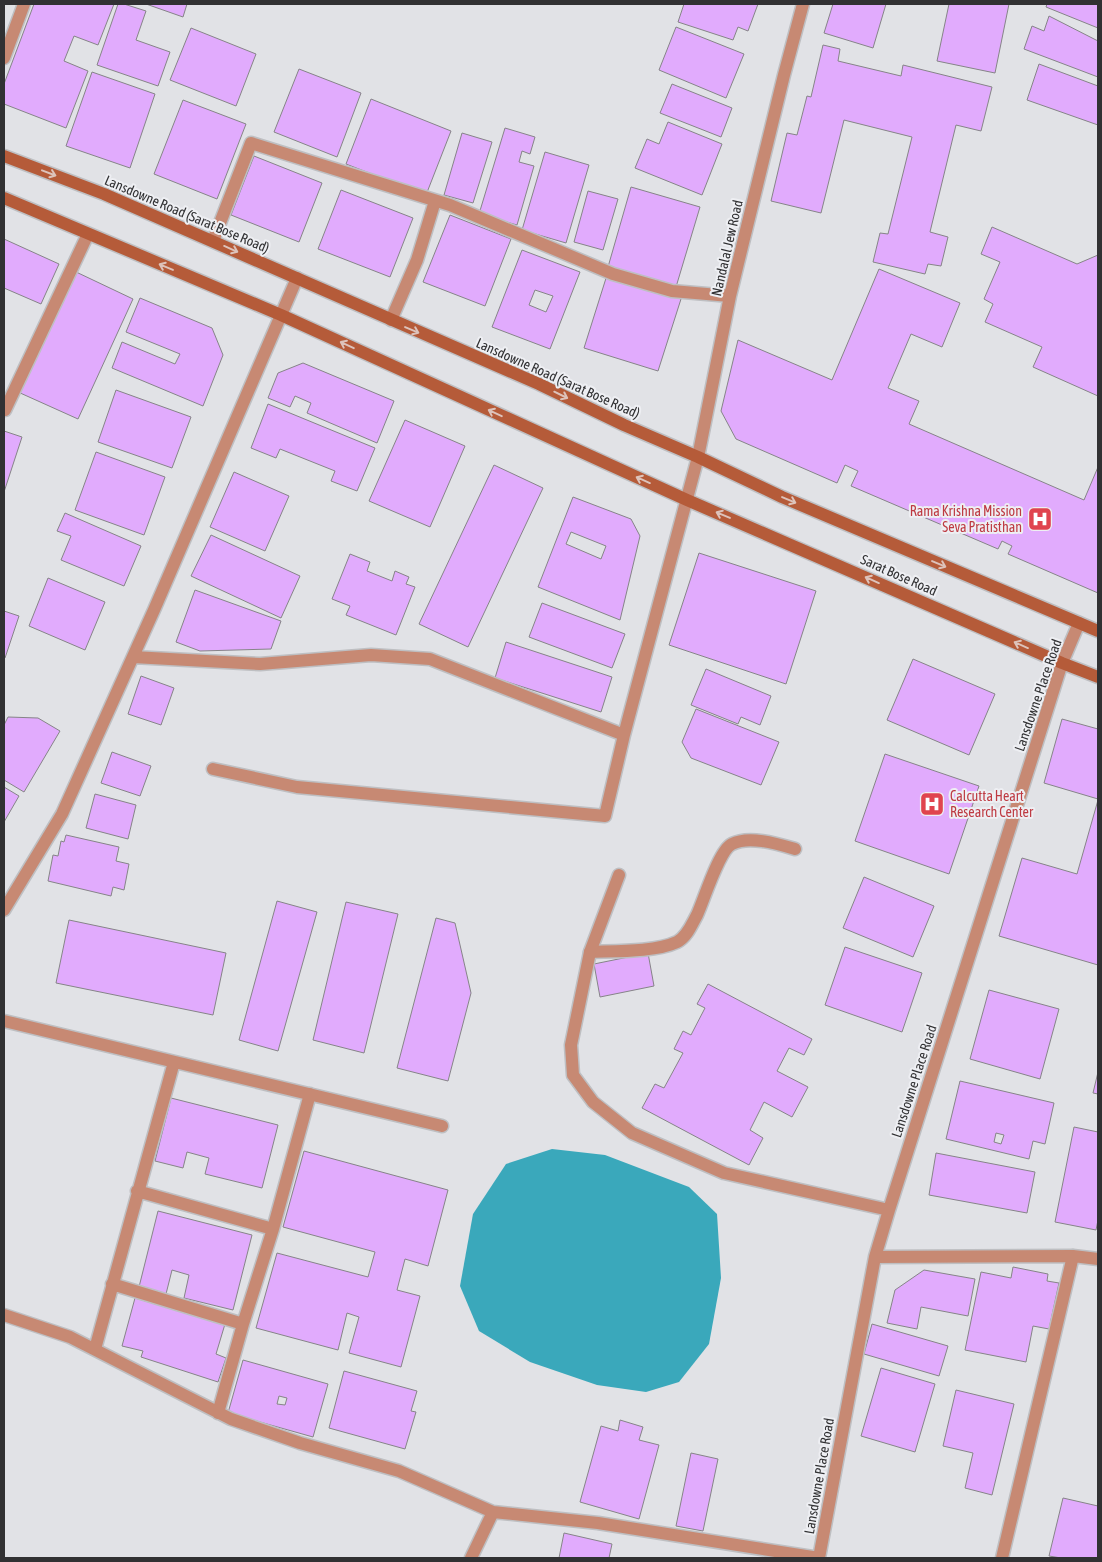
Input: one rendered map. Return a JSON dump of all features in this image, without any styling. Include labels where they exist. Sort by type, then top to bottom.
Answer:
[{"type":"main road","name":"Lansdowne Road (Sarat Bose Road)","points":[[4,156],[104,194],[213,241],[539,384],[782,497],[1098,630]]},
{"type":"main road","points":[[4,198],[281,315],[687,500]]},
{"type":"main road","name":"Sarat Bose Road","points":[[687,500],[1098,677]]},
{"type":"street","points":[[4,58],[24,4]]},
{"type":"street","name":"Nandalal Jew Road","points":[[213,769],[297,787],[605,816],[624,735],[698,457],[730,296],[803,4]]},
{"type":"street","points":[[213,241],[251,143],[450,205],[613,274],[672,290],[730,296]]},
{"type":"street","points":[[390,320],[417,260],[435,201]]},
{"type":"street","points":[[5,410],[88,234]]},
{"type":"street","points":[[4,910],[9,889],[62,814],[133,657],[297,278]]},
{"type":"street","name":"Lansdowne Place Road","points":[[819,1558],[875,1257],[1062,663],[1079,623]]},
{"type":"street","points":[[133,657],[260,664],[371,655],[430,659],[624,735]]},
{"type":"street","points":[[590,952],[650,949],[678,942],[690,929],[721,855],[731,844],[746,841],[768,842],[796,849]]},
{"type":"street","points":[[619,875],[590,952],[571,1045],[573,1075],[593,1102],[632,1133],[724,1173],[889,1210]]},
{"type":"street","points":[[4,1021],[442,1126]]},
{"type":"street","points":[[95,1349],[174,1062]]},
{"type":"street","points":[[218,1413],[243,1324],[273,1229],[310,1094]]},
{"type":"street","points":[[137,1191],[273,1229]]},
{"type":"street","points":[[875,1257],[1073,1256],[1098,1259]]},
{"type":"street","points":[[1002,1558],[1073,1256]]},
{"type":"street","points":[[112,1284],[243,1324]]},
{"type":"street","points":[[4,1315],[70,1337],[218,1413],[300,1444],[399,1472],[493,1512],[598,1523],[819,1558]]},
{"type":"street","points":[[471,1558],[493,1512]]},
{"type":"water","points":[[552,1149],[605,1155],[689,1187],[717,1214],[721,1278],[709,1344],[679,1382],[646,1392],[597,1385],[530,1362],[479,1331],[460,1286],[473,1214],[506,1164]]},
{"type":"building","points":[[34,4],[114,4],[98,45],[74,36],[64,61],[88,71],[66,128],[4,104],[4,84]]},
{"type":"building","points":[[118,4],[146,11],[136,40],[170,52],[158,86],[97,65]]},
{"type":"building","points":[[146,4],[187,4],[183,17]]},
{"type":"building","points":[[684,4],[758,4],[748,31],[738,27],[733,40],[678,22]]},
{"type":"building","points":[[833,4],[886,4],[873,48],[824,33]]},
{"type":"building","points":[[949,4],[1009,4],[995,73],[937,61]]},
{"type":"building","points":[[1047,4],[1098,4],[1098,28],[1046,7]]},
{"type":"building","points":[[1049,16],[1098,41],[1098,77],[1024,49],[1032,26],[1044,31]]},
{"type":"building","points":[[676,27],[744,54],[726,98],[659,70]]},
{"type":"building","points":[[191,28],[256,54],[236,106],[170,80]]},
{"type":"building","points":[[823,45],[840,49],[838,61],[901,76],[903,65],[992,87],[981,131],[956,125],[930,232],[948,237],[941,266],[928,264],[925,274],[873,262],[880,233],[888,234],[912,137],[844,120],[821,213],[771,201],[787,133],[797,135],[807,96],[811,97]]},
{"type":"building","points":[[1039,64],[1098,86],[1098,125],[1027,100]]},
{"type":"building","points":[[299,69],[361,93],[337,157],[274,132]]},
{"type":"building","points":[[92,72],[155,94],[130,168],[66,146]]},
{"type":"building","points":[[672,84],[732,108],[721,137],[660,113]]},
{"type":"building","points":[[371,99],[451,131],[426,195],[346,164]]},
{"type":"building","points":[[183,100],[246,124],[217,199],[154,174]]},
{"type":"building","points":[[668,122],[722,144],[702,195],[635,168],[647,139],[659,144]]},
{"type":"building","points":[[505,128],[535,137],[530,154],[522,151],[519,162],[534,166],[517,225],[479,214]]},
{"type":"building","points":[[462,133],[492,142],[473,203],[444,195]]},
{"type":"building","points":[[545,152],[589,165],[566,243],[522,230]]},
{"type":"building","points":[[254,156],[322,183],[299,242],[231,215]]},
{"type":"building","points":[[631,187],[700,207],[676,287],[608,267]]},
{"type":"building","points":[[341,190],[413,218],[390,277],[318,249]]},
{"type":"building","points":[[588,191],[618,199],[603,250],[574,242]]},
{"type":"building","points":[[450,215],[511,239],[485,306],[423,282]]},
{"type":"building","points":[[992,227],[1077,264],[1098,255],[1098,396],[1033,367],[1042,347],[985,322],[993,304],[984,299],[1000,262],[981,254]]},
{"type":"building","points":[[4,239],[59,264],[41,304],[4,288]]},
{"type":"building","points":[[522,250],[580,272],[550,349],[492,327]],"holes":[[[535,290],[553,296],[546,312],[529,305]]]},
{"type":"building","points":[[879,269],[960,303],[942,347],[911,334],[888,388],[919,401],[909,424],[1084,500],[1098,467],[1098,593],[1008,554],[1012,546],[1002,541],[998,549],[851,486],[858,471],[845,465],[837,483],[736,439],[721,411],[738,340],[832,380]]},
{"type":"building","points":[[74,271],[133,299],[78,419],[18,392]]},
{"type":"building","points":[[607,275],[681,299],[658,371],[584,348]]},
{"type":"building","points":[[140,298],[212,328],[223,355],[203,406],[112,368],[122,342],[175,364],[180,354],[126,332]]},
{"type":"building","points":[[303,363],[394,401],[377,443],[307,413],[311,403],[295,396],[290,407],[268,398],[278,373]]},
{"type":"building","points":[[116,390],[191,417],[172,468],[98,442]]},
{"type":"building","points":[[268,404],[375,448],[357,491],[331,481],[335,471],[280,449],[276,458],[251,448]]},
{"type":"building","points":[[405,420],[465,446],[430,527],[369,501]]},
{"type":"building","points":[[4,431],[22,437],[4,492]]},
{"type":"building","points":[[96,452],[165,477],[144,535],[75,510]]},
{"type":"building","points":[[494,465],[543,488],[468,647],[419,624]]},
{"type":"building","points":[[234,472],[289,496],[265,551],[210,527]]},
{"type":"building","points":[[573,497],[631,519],[640,536],[620,620],[538,587]],"holes":[[[571,532],[606,546],[601,559],[566,544]]]},
{"type":"building","points":[[65,513],[141,546],[124,586],[61,560],[71,536],[57,531]]},
{"type":"building","points":[[211,535],[300,576],[281,618],[191,576]]},
{"type":"building","points":[[699,553],[816,591],[786,684],[669,645]]},
{"type":"building","points":[[350,554],[370,562],[367,571],[392,581],[395,571],[409,577],[406,584],[415,587],[396,635],[346,615],[350,606],[332,599]]},
{"type":"building","points":[[48,578],[105,602],[85,650],[29,626]]},
{"type":"building","points":[[195,590],[281,621],[271,649],[200,651],[176,642]]},
{"type":"building","points":[[542,603],[625,634],[612,668],[529,637]]},
{"type":"building","points":[[4,611],[19,616],[5,658],[4,657]]},
{"type":"building","points":[[506,642],[612,677],[601,712],[495,678]]},
{"type":"building","points":[[913,659],[995,694],[969,755],[887,720]]},
{"type":"building","points":[[706,669],[771,696],[760,725],[741,717],[738,724],[691,705]]},
{"type":"building","points":[[141,676],[174,688],[161,725],[128,714]]},
{"type":"building","points":[[696,709],[779,742],[761,785],[691,758],[682,742]]},
{"type":"building","points":[[8,717],[38,718],[60,731],[24,792],[4,780],[4,725]]},
{"type":"building","points":[[1062,719],[1098,729],[1098,799],[1044,783]]},
{"type":"building","points":[[112,752],[151,766],[140,796],[101,783]]},
{"type":"building","points":[[885,754],[979,786],[949,874],[855,841]]},
{"type":"building","points":[[4,787],[19,796],[4,822]]},
{"type":"building","points":[[95,794],[136,805],[128,839],[86,828]]},
{"type":"building","points":[[1098,800],[1098,965],[999,936],[1022,858],[1077,874]]},
{"type":"building","points":[[66,835],[119,847],[116,861],[129,864],[124,890],[113,887],[111,896],[48,881],[53,855],[58,856],[61,841],[64,842]]},
{"type":"building","points":[[864,877],[934,906],[913,957],[843,928]]},
{"type":"building","points":[[277,901],[317,912],[278,1051],[239,1040]]},
{"type":"building","points":[[346,902],[398,914],[364,1053],[313,1040]]},
{"type":"building","points":[[436,918],[455,923],[471,993],[448,1081],[397,1068]]},
{"type":"building","points":[[69,920],[226,953],[213,1015],[56,983]]},
{"type":"building","points":[[845,947],[922,973],[902,1032],[825,1005]]},
{"type":"building","points":[[648,953],[654,986],[600,997],[594,964]]},
{"type":"building","points":[[708,984],[812,1039],[804,1055],[789,1048],[777,1071],[808,1087],[792,1117],[764,1102],[750,1130],[763,1138],[749,1165],[642,1108],[655,1084],[664,1088],[683,1053],[674,1049],[683,1031],[691,1035],[705,1008],[697,1004]]},
{"type":"building","points":[[989,990],[1059,1009],[1040,1079],[970,1059]]},
{"type":"building","points":[[1098,1072],[1098,1094],[1093,1093]]},
{"type":"building","points":[[960,1081],[1054,1103],[1045,1144],[1033,1141],[1029,1159],[946,1139]],"holes":[[[996,1133],[1004,1135],[1001,1144],[994,1142]]]},
{"type":"building","points":[[171,1098],[278,1125],[262,1188],[205,1174],[209,1158],[187,1152],[183,1168],[155,1161]]},
{"type":"building","points":[[1074,1127],[1098,1132],[1098,1220],[1096,1230],[1055,1222]]},
{"type":"building","points":[[304,1151],[448,1190],[428,1266],[405,1259],[397,1290],[420,1296],[401,1367],[349,1353],[359,1317],[347,1313],[338,1350],[256,1328],[277,1253],[368,1277],[375,1252],[283,1227]]},
{"type":"building","points":[[936,1153],[1035,1172],[1027,1213],[929,1195]]},
{"type":"building","points":[[158,1211],[252,1235],[233,1310],[184,1298],[189,1275],[172,1270],[166,1294],[139,1287]]},
{"type":"building","points":[[1013,1267],[1048,1274],[1047,1281],[1059,1283],[1049,1329],[1033,1326],[1026,1362],[965,1350],[981,1272],[1011,1278]]},
{"type":"building","points":[[924,1270],[975,1279],[968,1316],[921,1307],[917,1329],[887,1323],[895,1290]]},
{"type":"building","points":[[135,1298],[225,1324],[216,1354],[226,1358],[218,1382],[141,1357],[143,1351],[122,1346]]},
{"type":"building","points":[[872,1324],[948,1346],[939,1376],[864,1354]]},
{"type":"building","points":[[243,1360],[328,1384],[313,1437],[228,1413]],"holes":[[[279,1396],[287,1398],[285,1405],[277,1404]]]},
{"type":"building","points":[[881,1368],[935,1384],[915,1452],[861,1436]]},
{"type":"building","points":[[344,1371],[417,1391],[411,1411],[416,1412],[405,1449],[329,1428]]},
{"type":"building","points":[[956,1390],[1014,1404],[992,1495],[965,1488],[973,1453],[943,1446]]},
{"type":"building","points":[[620,1420],[643,1427],[639,1440],[659,1445],[639,1519],[580,1502],[601,1426],[618,1431]]},
{"type":"building","points":[[691,1453],[718,1459],[703,1531],[676,1526]]},
{"type":"building","points":[[1063,1498],[1098,1506],[1098,1558],[1061,1558],[1049,1556]]},
{"type":"building","points":[[564,1533],[612,1544],[609,1558],[559,1558]]},
{"type":"place","name":"Rama Krishna Mission Seva Pratisthan","points":[[1040,519]]},
{"type":"place","name":"Calcutta Heart Research Center","points":[[932,804]]}]
